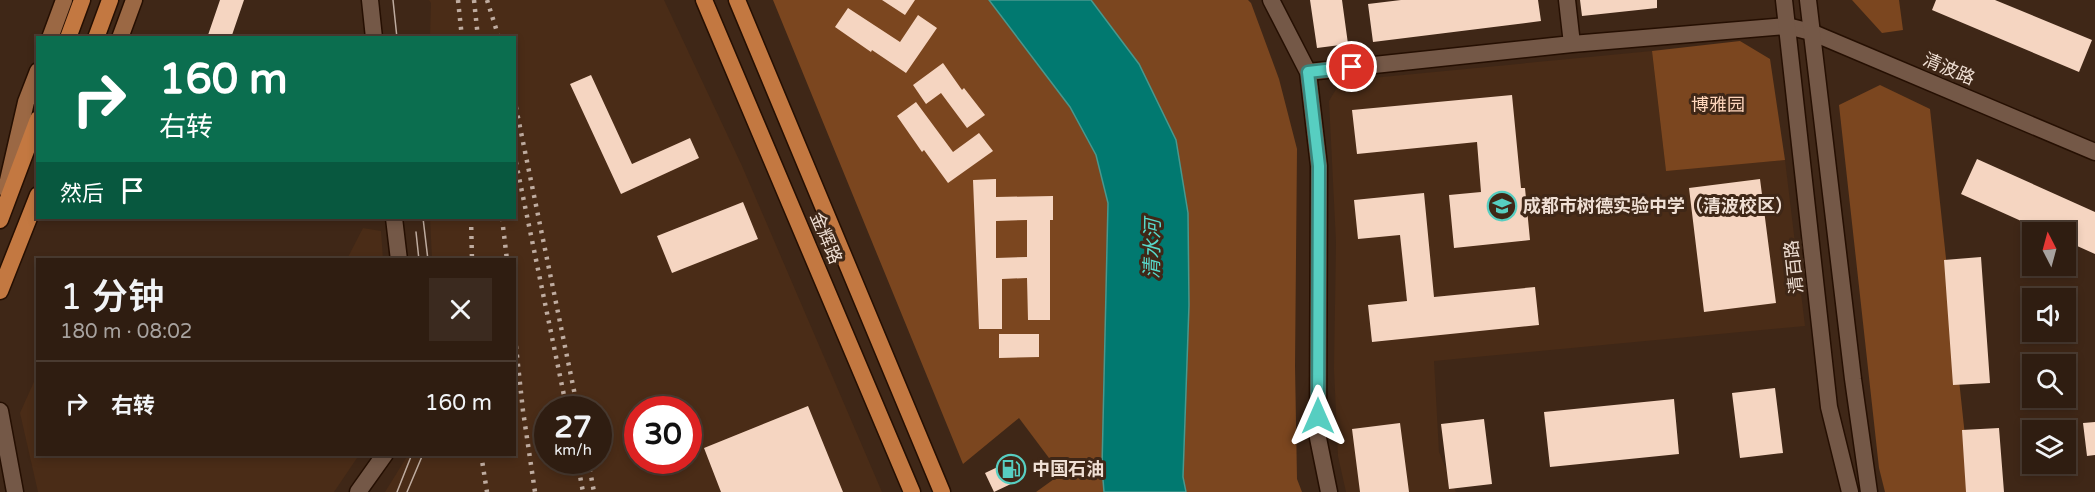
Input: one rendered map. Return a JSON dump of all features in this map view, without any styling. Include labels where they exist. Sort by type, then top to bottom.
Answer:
[{"type":"main road","points":[[51,36],[64,0]]},
{"type":"main road","points":[[69,36],[82,0]]},
{"type":"main road","points":[[97,36],[110,0]]},
{"type":"main road","points":[[121,36],[134,0]]},
{"type":"main road","name":"金辉路","points":[[704,0],[912,492]]},
{"type":"main road","name":"金辉路","points":[[737,0],[942,492]]},
{"type":"main road","points":[[0,218],[26,102],[36,76]]},
{"type":"main road","points":[[0,218],[36,124]]},
{"type":"main road","points":[[0,291],[36,200]]},
{"type":"main road","points":[[27,224],[36,208]]},
{"type":"street","points":[[370,0],[374,36]]},
{"type":"street","points":[[1271,0],[1308,72],[1319,166],[1318,438],[1329,492]]},
{"type":"street","points":[[1567,0],[1572,44]]},
{"type":"street","name":"清百路","points":[[1784,0],[1829,407],[1850,492]]},
{"type":"street","points":[[1808,0],[1869,492]]},
{"type":"street","name":"清波路","points":[[1308,72],[1572,44],[1787,26],[1811,32],[2095,152]]},
{"type":"street","points":[[394,219],[399,258]]},
{"type":"street","points":[[0,411],[15,492]]},
{"type":"street","points":[[358,492],[384,456]]},
{"type":"shaded area","points":[[429,0],[664,0],[742,166],[882,492],[385,492],[407,456],[516,456],[516,258],[432,258],[430,219],[516,219],[516,36],[430,36],[431,3]]},
{"type":"shaded area","name":"成都市树德实验中学（清波校区）","points":[[1652,51],[1666,170],[1785,160],[1805,326],[1434,361],[1439,452],[1456,492],[1346,492],[1338,456],[1334,369],[1336,242],[1329,101],[1341,81]]},
{"type":"shaded area","points":[[363,228],[381,231],[383,258],[348,258]]},
{"type":"shaded area","points":[[36,377],[36,456],[358,456],[334,492],[38,492],[20,413]]},
{"type":"green space","points":[[773,0],[989,0],[1070,107],[1096,155],[1108,203],[1102,467],[1104,492],[1036,492],[1061,474],[1019,418],[963,464]]},
{"type":"green space","points":[[1091,0],[1248,0],[1251,3],[1279,79],[1297,149],[1295,366],[1297,479],[1302,492],[1186,492],[1183,477],[1189,305],[1188,213],[1176,140],[1139,64]]},
{"type":"green space","points":[[1852,0],[1899,0],[1903,30],[1882,33]]},
{"type":"green space","name":"博雅园","points":[[1740,41],[1770,59],[1785,160],[1666,171],[1652,51]]},
{"type":"green space","points":[[1880,85],[1930,109],[1971,492],[1885,492],[1879,468],[1839,105]]},
{"type":"water","name":"清水河","points":[[989,0],[1091,0],[1139,64],[1176,140],[1188,213],[1189,305],[1183,477],[1186,492],[1104,492],[1102,467],[1108,203],[1096,155],[1070,107]]},
{"type":"building","points":[[220,0],[244,0],[232,36],[208,36]]},
{"type":"building","points":[[882,0],[915,0],[905,15]]},
{"type":"building","points":[[1310,0],[1342,0],[1348,44],[1317,48]]},
{"type":"building","points":[[1401,0],[1538,0],[1541,21],[1373,42],[1368,4]]},
{"type":"building","points":[[1580,0],[1657,0],[1657,8],[1582,16]]},
{"type":"building","points":[[1936,0],[1995,0],[2092,40],[2079,72],[1932,10]]},
{"type":"building","points":[[848,8],[900,42],[918,15],[937,28],[906,73],[835,27]]},
{"type":"building","points":[[943,63],[962,90],[964,88],[985,115],[967,128],[941,93],[926,104],[913,85]]},
{"type":"building","points":[[591,75],[632,164],[690,138],[699,158],[621,194],[570,84]]},
{"type":"building","points":[[1512,95],[1521,188],[1525,188],[1530,240],[1454,248],[1449,195],[1481,192],[1477,142],[1357,154],[1352,110]]},
{"type":"building","points":[[916,102],[953,152],[979,133],[993,151],[948,183],[924,150],[922,152],[897,116]]},
{"type":"building","points":[[1977,159],[2095,212],[2095,254],[2076,245],[2076,222],[2024,222],[1961,194]]},
{"type":"building","points":[[996,179],[996,197],[1053,196],[1053,220],[1050,220],[1050,320],[1028,320],[1027,278],[1002,279],[1002,329],[979,329],[973,180]],"holes":[[[1027,220],[1027,257],[996,258],[996,221]]]},
{"type":"building","points":[[1760,179],[1776,303],[1704,312],[1689,188]]},
{"type":"building","points":[[1424,193],[1434,297],[1535,287],[1539,325],[1372,342],[1368,305],[1407,301],[1400,235],[1358,239],[1354,200]]},
{"type":"building","points":[[743,202],[758,239],[672,273],[657,236]]},
{"type":"building","points":[[1981,257],[1990,383],[1953,385],[1944,260]]},
{"type":"building","points":[[999,334],[1039,334],[1039,357],[999,358]]},
{"type":"building","points":[[1775,388],[1783,453],[1740,458],[1732,393]]},
{"type":"building","points":[[1674,399],[1679,454],[1550,467],[1544,412]]},
{"type":"building","points":[[808,406],[843,492],[721,492],[704,448]]},
{"type":"building","points":[[1484,419],[1492,484],[1449,489],[1441,424]]},
{"type":"building","points":[[2095,422],[2095,455],[2087,456],[2083,423]]},
{"type":"building","points":[[1400,423],[1409,492],[1360,492],[1352,429]]},
{"type":"building","points":[[1999,428],[2004,492],[1966,492],[1962,430]]},
{"type":"building","points":[[1004,464],[1013,483],[994,492],[985,473]]},
{"type":"tram line","points":[[393,0],[397,36]]},
{"type":"tram line","points":[[423,219],[428,258]]},
{"type":"tram line","points":[[416,232],[419,258]]},
{"type":"tram line","points":[[397,492],[411,456]]},
{"type":"tram line","points":[[407,492],[422,456]]},
{"type":"railway","points":[[458,0],[462,36]]},
{"type":"railway","points":[[474,0],[478,36]]},
{"type":"railway","points":[[487,0],[498,36]]},
{"type":"railway","points":[[516,108],[575,396]]},
{"type":"railway","points":[[516,163],[564,396]]},
{"type":"railway","points":[[471,219],[472,258]]},
{"type":"railway","points":[[502,219],[507,258]]},
{"type":"railway","points":[[516,346],[535,492]]},
{"type":"railway","points":[[481,456],[487,492]]},
{"type":"railway","points":[[580,474],[583,492]]},
{"type":"railway","points":[[591,474],[594,492]]},
{"type":"place","name":"成都市树德实验中学（清波校区）","points":[[1502,206]]},
{"type":"place","name":"中国石油","points":[[1011,469]]},
{"type":"route","points":[[1318,416],[1319,166],[1308,72],[1352,67]]}]
